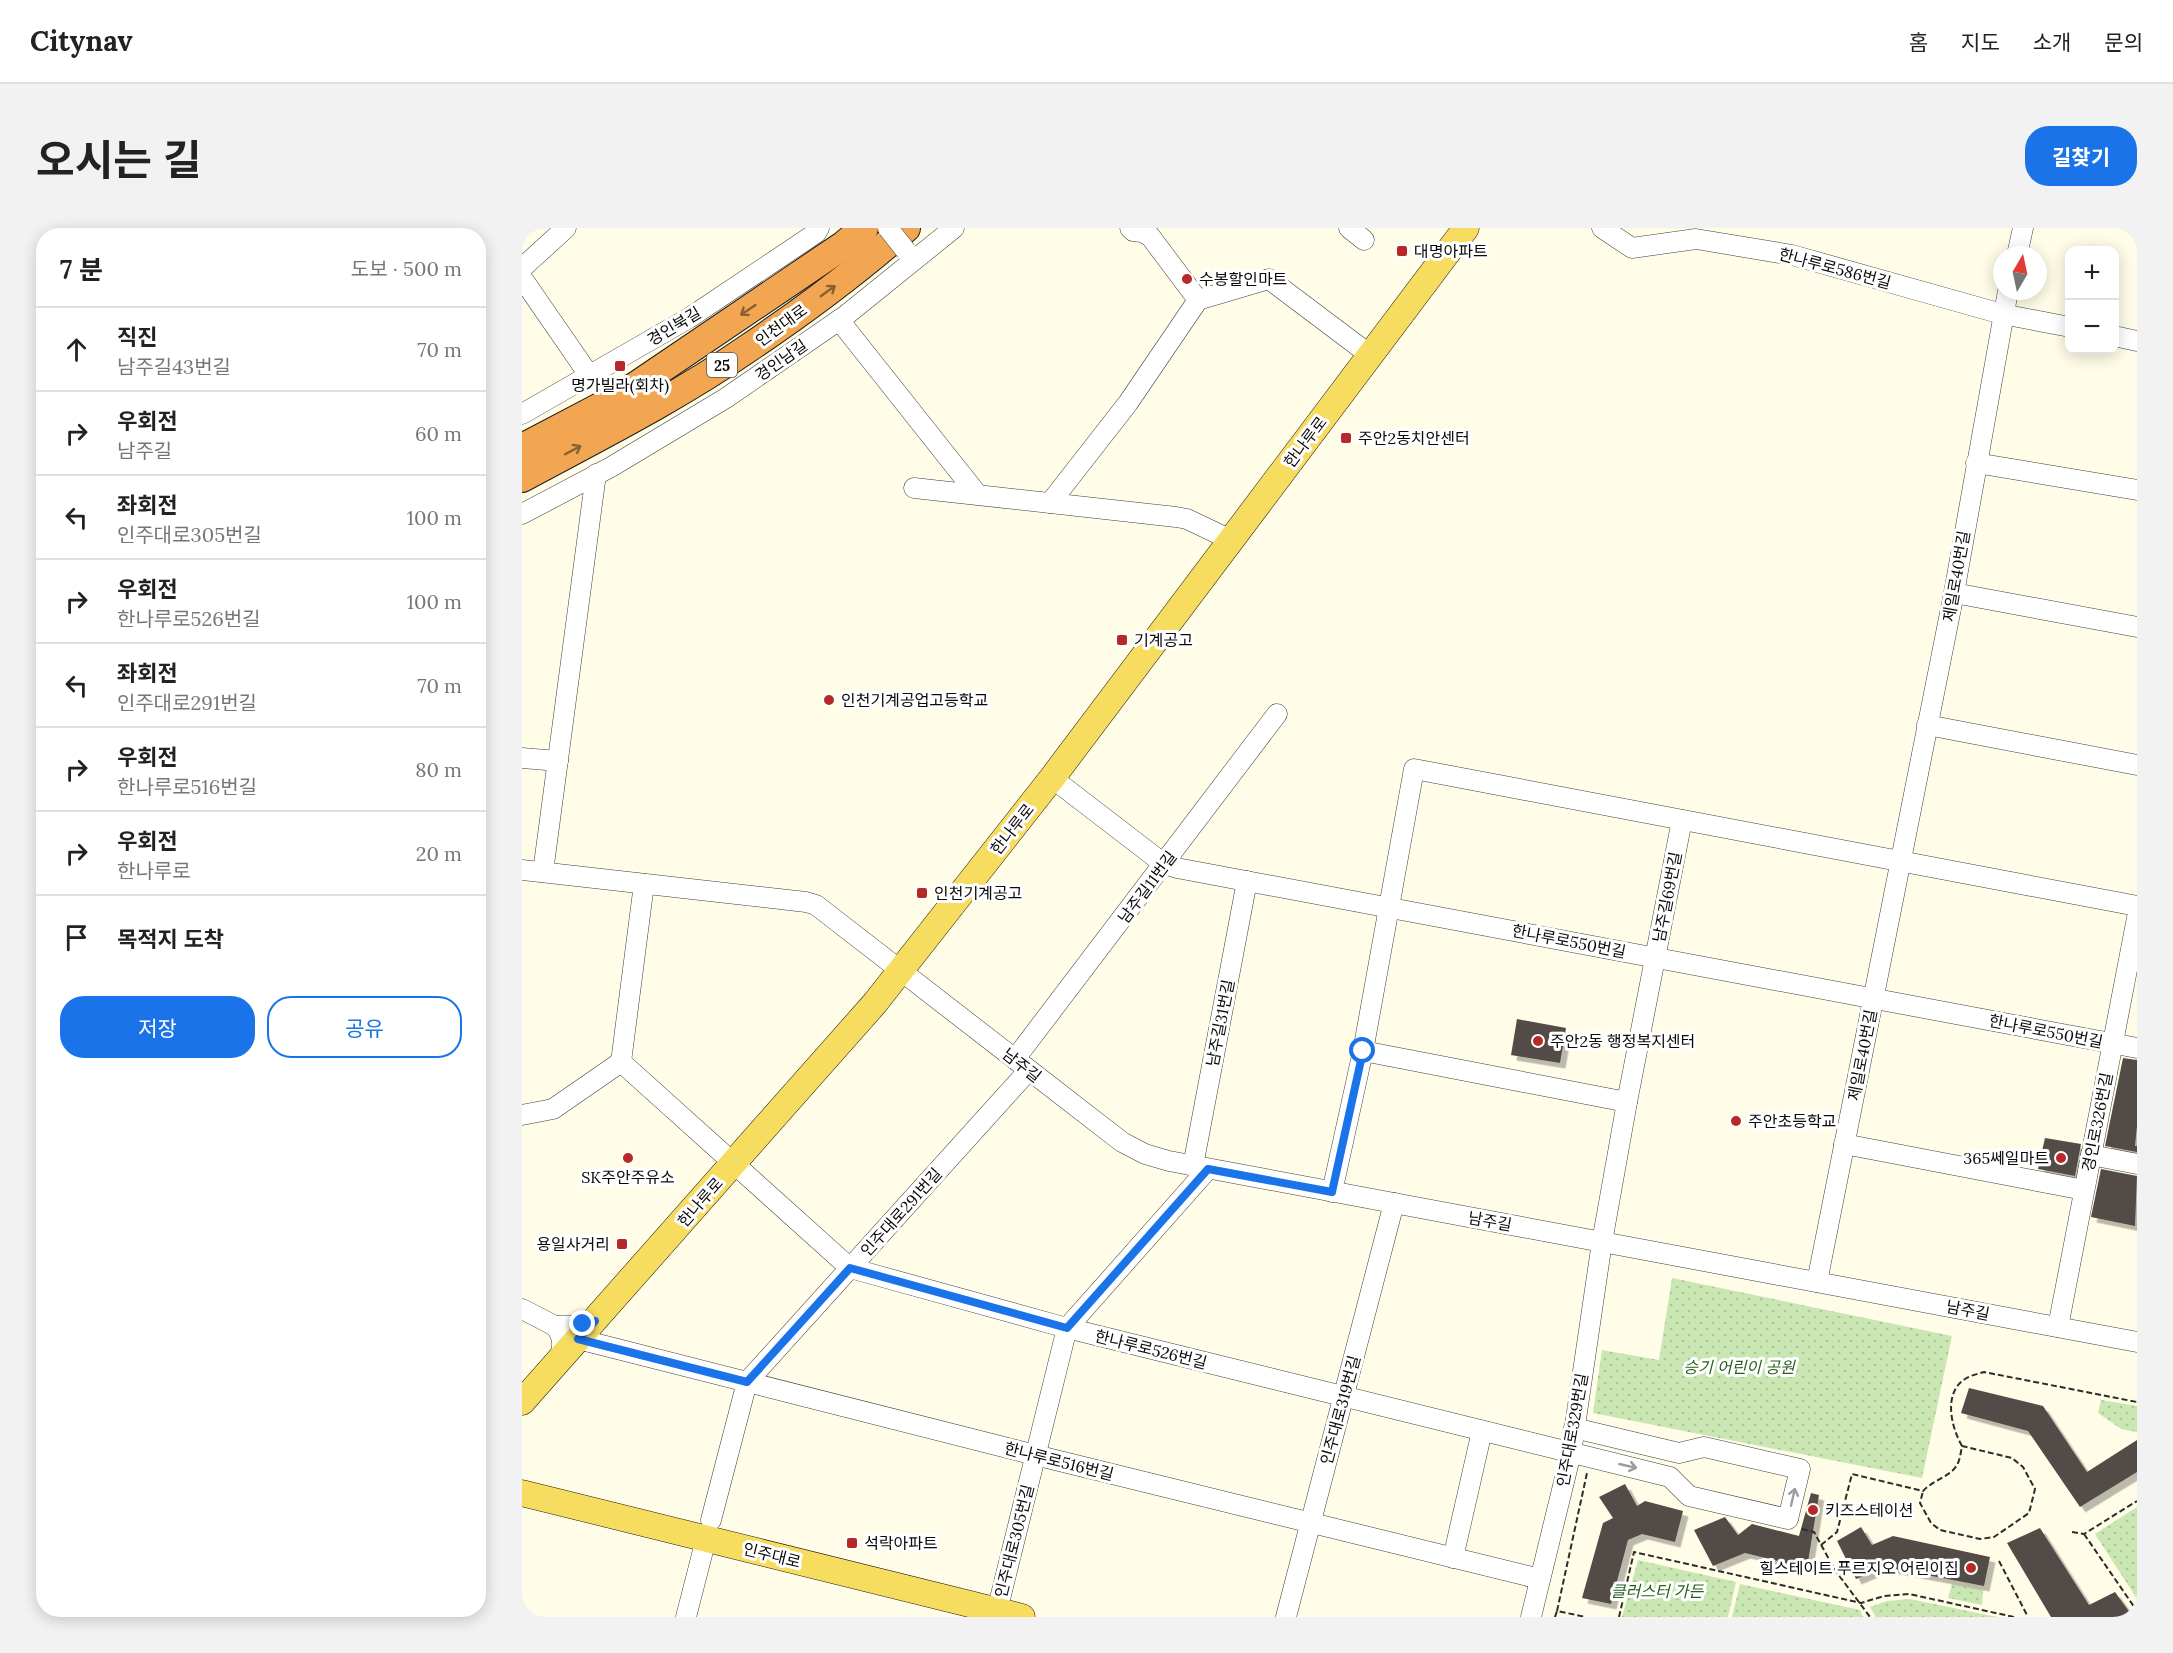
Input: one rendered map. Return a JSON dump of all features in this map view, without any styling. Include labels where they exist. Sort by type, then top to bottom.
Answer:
[{"type":"highway","name":"인천대로","points":[[522,448],[621,396],[844,245],[864,228]]},
{"type":"highway","name":"인천대로","points":[[522,478],[639,415],[746,350],[863,266],[909,246]]},
{"type":"main road","name":"한나루로","points":[[522,1402],[901,971],[1052,778],[1466,228]]},
{"type":"main road","name":"인주대로","points":[[522,1493],[708,1534],[993,1613],[1022,1617]]},
{"type":"street","points":[[522,268],[566,228]]},
{"type":"street","name":"경인북길","points":[[522,414],[689,318],[816,233],[819,228]]},
{"type":"street","points":[[888,228],[909,246]]},
{"type":"street","name":"경인남길","points":[[522,514],[596,474],[726,398],[839,320],[909,246],[954,228]]},
{"type":"street","points":[[1130,228],[1150,236],[1198,300]]},
{"type":"street","points":[[1349,228],[1364,240]]},
{"type":"street","name":"한나루로586번길","points":[[1602,228],[1632,248],[1698,233],[1792,255],[2002,314],[2065,326]]},
{"type":"street","points":[[2019,246],[2023,228]]},
{"type":"street","points":[[522,278],[589,375]]},
{"type":"street","points":[[1050,503],[1135,392],[1198,300],[1269,279],[1370,355]]},
{"type":"street","name":"제일로40번길","points":[[1816,1282],[1954,592],[2006,300]]},
{"type":"street","points":[[839,320],[977,495]]},
{"type":"street","points":[[2119,337],[2137,341]]},
{"type":"street","points":[[1976,464],[2137,490]]},
{"type":"street","points":[[543,872],[596,474]]},
{"type":"street","points":[[914,488],[1176,517],[1187,519],[1231,540]]},
{"type":"street","points":[[1954,592],[2137,627]]},
{"type":"street","name":"남주길11번길","points":[[1022,1064],[1164,864],[1277,714]]},
{"type":"street","points":[[1927,725],[2137,765]]},
{"type":"street","points":[[522,758],[558,761]]},
{"type":"street","points":[[1332,1192],[1363,1051],[1414,769],[2137,906]]},
{"type":"street","name":"한나루로550번길","points":[[1052,778],[1164,864],[2137,1048]]},
{"type":"street","name":"남주길69번길","points":[[1602,1242],[1682,820]]},
{"type":"street","name":"남주길","points":[[522,870],[816,905],[1122,1142],[1145,1154],[1332,1192],[2137,1341]]},
{"type":"street","name":"남주길31번길","points":[[1200,1167],[1247,881]]},
{"type":"street","points":[[522,1115],[553,1109],[621,1062],[644,884]]},
{"type":"street","name":"경인로326번길","points":[[2058,1327],[2112,1043],[2131,979],[2137,918]]},
{"type":"street","points":[[1363,1051],[1627,1102]]},
{"type":"street","name":"한나루로526번길","points":[[621,1062],[850,1268],[1067,1328],[1670,1476],[1689,1496],[1788,1519],[1800,1469],[1704,1447],[1678,1454],[1574,1428]]},
{"type":"street","name":"인주대로291번길","points":[[686,1617],[747,1382],[850,1268],[1022,1064]]},
{"type":"street","points":[[1844,1144],[2084,1190]]},
{"type":"street","points":[[2091,1155],[2137,1164]]},
{"type":"street","name":"인주대로305번길","points":[[993,1613],[1067,1328],[1200,1167]]},
{"type":"street","name":"인주대로319번길","points":[[1286,1617],[1394,1203]]},
{"type":"street","name":"인주대로329번길","points":[[1531,1617],[1571,1453],[1602,1242]]},
{"type":"street","points":[[522,1309],[555,1326],[573,1326],[586,1330]]},
{"type":"street","points":[[555,1326],[563,1338],[563,1347],[558,1362]]},
{"type":"street","name":"한나루로516번길","points":[[586,1330],[747,1382],[1540,1579]]},
{"type":"street","points":[[1453,1558],[1482,1431]]},
{"type":"path","points":[[1962,1446],[2012,1458],[2023,1467],[2035,1489],[2030,1513],[1994,1537],[1980,1539],[1940,1530],[1931,1523],[1920,1503],[1923,1491],[1929,1484],[1946,1475],[1957,1464],[1962,1446],[1952,1420],[1952,1407],[1955,1389],[1964,1379],[1984,1372],[2137,1402]]},
{"type":"path","points":[[1555,1617],[1589,1465]]},
{"type":"path","points":[[1821,1545],[1837,1532],[1852,1474],[1923,1491]]},
{"type":"path","points":[[2072,1532],[2084,1534],[2137,1501]]},
{"type":"path","points":[[1800,1529],[1814,1532],[1835,1570],[1870,1617]]},
{"type":"path","points":[[2084,1534],[2137,1611]]},
{"type":"path","points":[[1619,1617],[1634,1552],[1861,1603],[1884,1596],[1909,1594],[2014,1617]]},
{"type":"path","points":[[1999,1561],[2028,1617]]},
{"type":"path","points":[[1557,1611],[1586,1617]]},
{"type":"green space","name":"승기 어린이 공원","points":[[1672,1278],[1952,1336],[1922,1478],[1593,1413],[1602,1350],[1659,1360]]},
{"type":"green space","points":[[2101,1400],[2137,1406],[2137,1432],[2121,1429],[2098,1413]]},
{"type":"green space","points":[[2137,1507],[2137,1599],[2095,1534]]},
{"type":"green space","name":"클러스터 가든","points":[[1638,1560],[1736,1582],[1728,1617],[1622,1617]]},
{"type":"green space","points":[[1740,1584],[1860,1610],[1863,1617],[1732,1617]]},
{"type":"green space","points":[[1952,1584],[1983,1590],[1982,1605],[1948,1598]]},
{"type":"green space","points":[[1910,1599],[1997,1617],[1876,1617],[1870,1607],[1887,1601]]},
{"type":"building","name":"주안2동 행정복지센터","points":[[1517,1019],[1566,1028],[1560,1063],[1511,1055]]},
{"type":"building","points":[[2123,1058],[2137,1060],[2135,1146],[2137,1146],[2137,1152],[2105,1146]]},
{"type":"building","name":"365쎄일마트","points":[[2045,1138],[2081,1144],[2075,1176],[2038,1169]]},
{"type":"building","points":[[2101,1169],[2137,1176],[2135,1226],[2091,1217]]},
{"type":"building","points":[[1969,1388],[2043,1406],[2087,1472],[2137,1440],[2137,1472],[2080,1507],[2028,1431],[1961,1413]]},
{"type":"building","points":[[1625,1484],[1637,1506],[1645,1501],[1683,1511],[1675,1542],[1642,1534],[1628,1540],[1611,1604],[1582,1598],[1603,1523],[1613,1518],[1599,1497]]},
{"type":"building","points":[[1811,1493],[1819,1495],[1807,1568],[1745,1553],[1713,1566],[1694,1530],[1725,1517],[1738,1535],[1752,1524],[1799,1536]]},
{"type":"building","points":[[1861,1527],[1872,1545],[1893,1536],[1990,1557],[1984,1586],[1885,1567],[1856,1579],[1837,1541]]},
{"type":"building","points":[[2040,1528],[2089,1605],[2115,1592],[2133,1617],[2051,1617],[2007,1543]]},
{"type":"place","name":"대명아파트","points":[[1402,251]]},
{"type":"place","name":"수봉할인마트","points":[[1187,279]]},
{"type":"place","name":"명가빌라(회차)","points":[[620,366]]},
{"type":"place","name":"주안2동치안센터","points":[[1346,438]]},
{"type":"place","name":"기계공고","points":[[1122,640]]},
{"type":"place","name":"인천기계공업고등학교","points":[[829,700]]},
{"type":"place","name":"인천기계공고","points":[[922,893]]},
{"type":"place","name":"주안2동 행정복지센터","points":[[1538,1041]]},
{"type":"place","name":"주안초등학교","points":[[1736,1121]]},
{"type":"place","name":"SK주안주유소","points":[[628,1158]]},
{"type":"place","name":"365쎄일마트","points":[[2061,1158]]},
{"type":"place","name":"용일사거리","points":[[622,1244]]},
{"type":"place","name":"키즈스테이션","points":[[1813,1510]]},
{"type":"place","name":"석락아파트","points":[[852,1543]]},
{"type":"place","name":"힐스테이트 푸르지오 어린이집","points":[[1971,1568]]},
{"type":"route","points":[[583,1324],[595,1321],[578,1339],[747,1382],[850,1268],[1067,1328],[1208,1169],[1332,1192],[1363,1051]]}]
